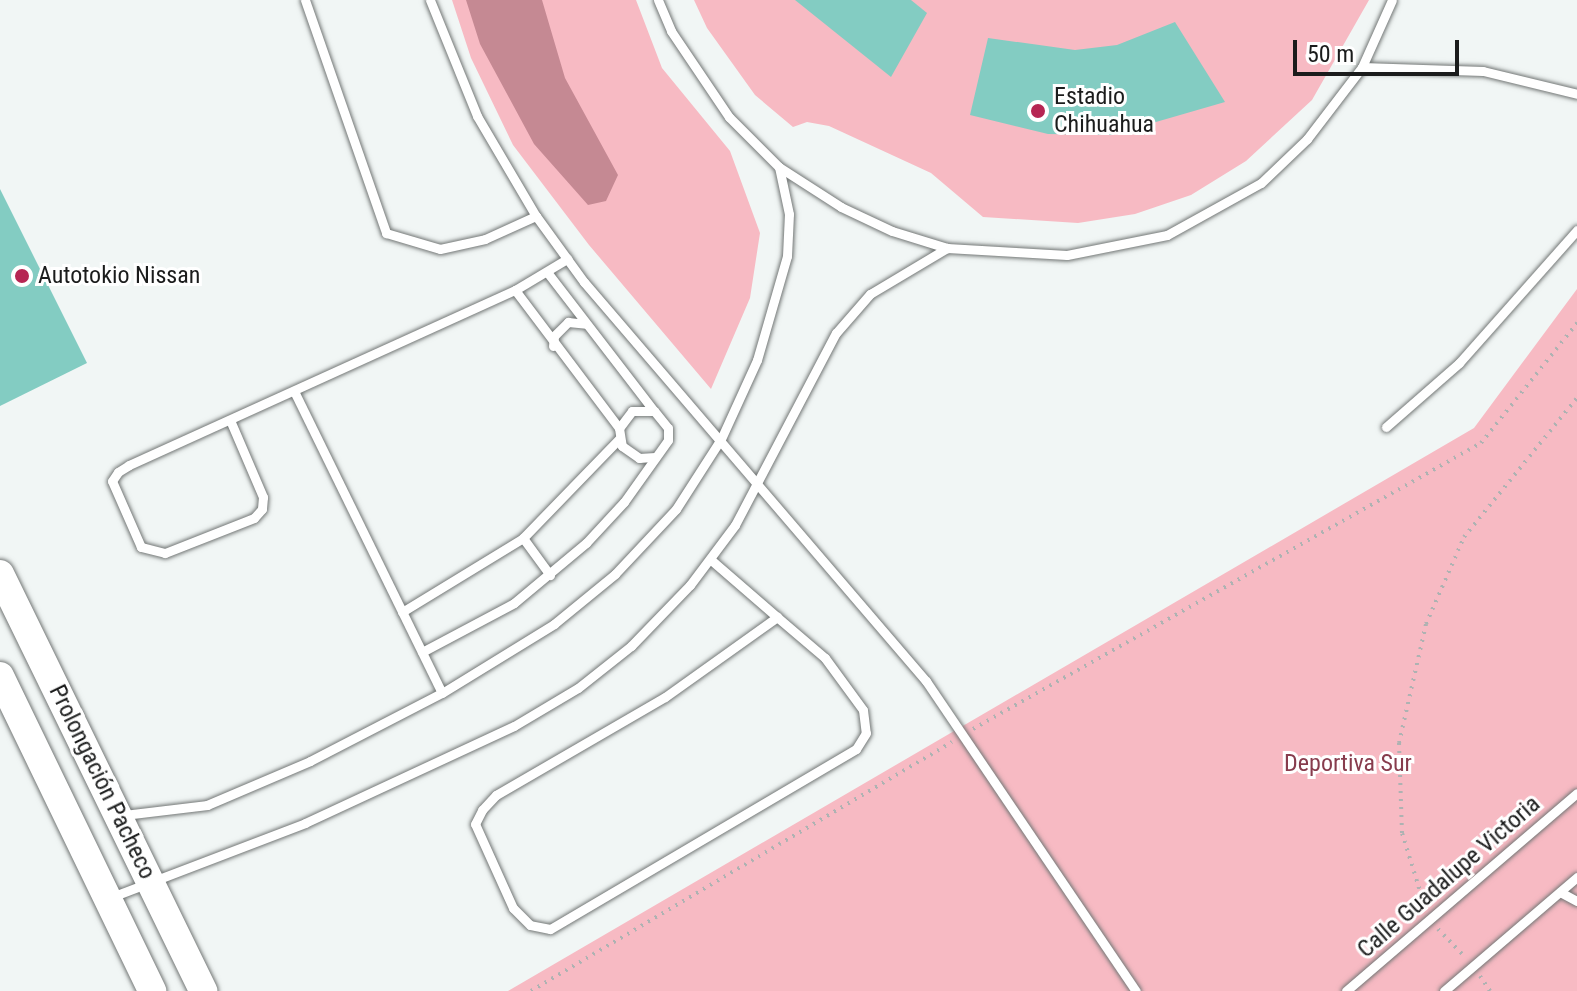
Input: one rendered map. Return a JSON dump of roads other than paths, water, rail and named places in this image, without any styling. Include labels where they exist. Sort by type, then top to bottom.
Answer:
[{"type":"main road","name":"Prolongación Pacheco","points":[[0,574],[121,816],[203,991]]},
{"type":"main road","name":"Prolongación Pacheco","points":[[0,676],[152,991]]},
{"type":"lane","points":[[305,0],[386,233],[440,249],[485,239],[536,216]]},
{"type":"lane","points":[[430,0],[477,116],[536,216],[567,259],[761,483],[926,681],[1136,991]]},
{"type":"lane","points":[[658,0],[698,76],[729,117],[779,167],[853,213],[947,248],[1067,255],[1167,235],[1261,183],[1307,139],[1362,67],[1392,0]]},
{"type":"lane","points":[[1362,67],[1483,71],[1577,94]]},
{"type":"lane","points":[[121,816],[192,807],[237,795],[442,693],[554,624],[615,574],[676,509],[721,439],[757,360],[783,271],[789,214],[779,167]]},
{"type":"lane","points":[[1386,427],[1459,363],[1577,230]]},
{"type":"lane","points":[[107,899],[305,823],[527,719],[578,688],[631,646],[710,559],[761,483],[836,333],[870,294],[947,248]]},
{"type":"lane","points":[[230,420],[263,497],[262,509],[254,518],[165,553],[141,547],[112,481],[118,472],[230,420],[515,290],[567,259]]},
{"type":"lane","points":[[422,652],[514,603],[550,575],[624,502],[668,440],[668,428],[547,272]]},
{"type":"lane","points":[[515,290],[632,456],[655,457]]},
{"type":"lane","points":[[553,346],[554,336],[568,322],[587,324]]},
{"type":"lane","points":[[294,391],[442,693]]},
{"type":"lane","points":[[402,612],[523,538],[619,434],[632,411],[654,411]]},
{"type":"lane","points":[[523,538],[550,575]]},
{"type":"lane","points":[[710,559],[825,658],[863,710],[866,733],[856,749],[550,929],[530,925],[513,908],[475,824],[482,810],[496,795],[665,697],[777,617]]},
{"type":"lane","name":"Calle Guadalupe Victoria","points":[[1346,991],[1577,793]]},
{"type":"lane","points":[[1444,991],[1577,877]]},
{"type":"lane","points":[[1560,892],[1577,901]]},
{"type":"place","name":"Estadio Chihuahua","points":[[1038,111]]},
{"type":"place","name":"Autotokio Nissan","points":[[22,276]]},
{"type":"park label","name":"Deportiva Sur","points":[[1348,764]]}]
